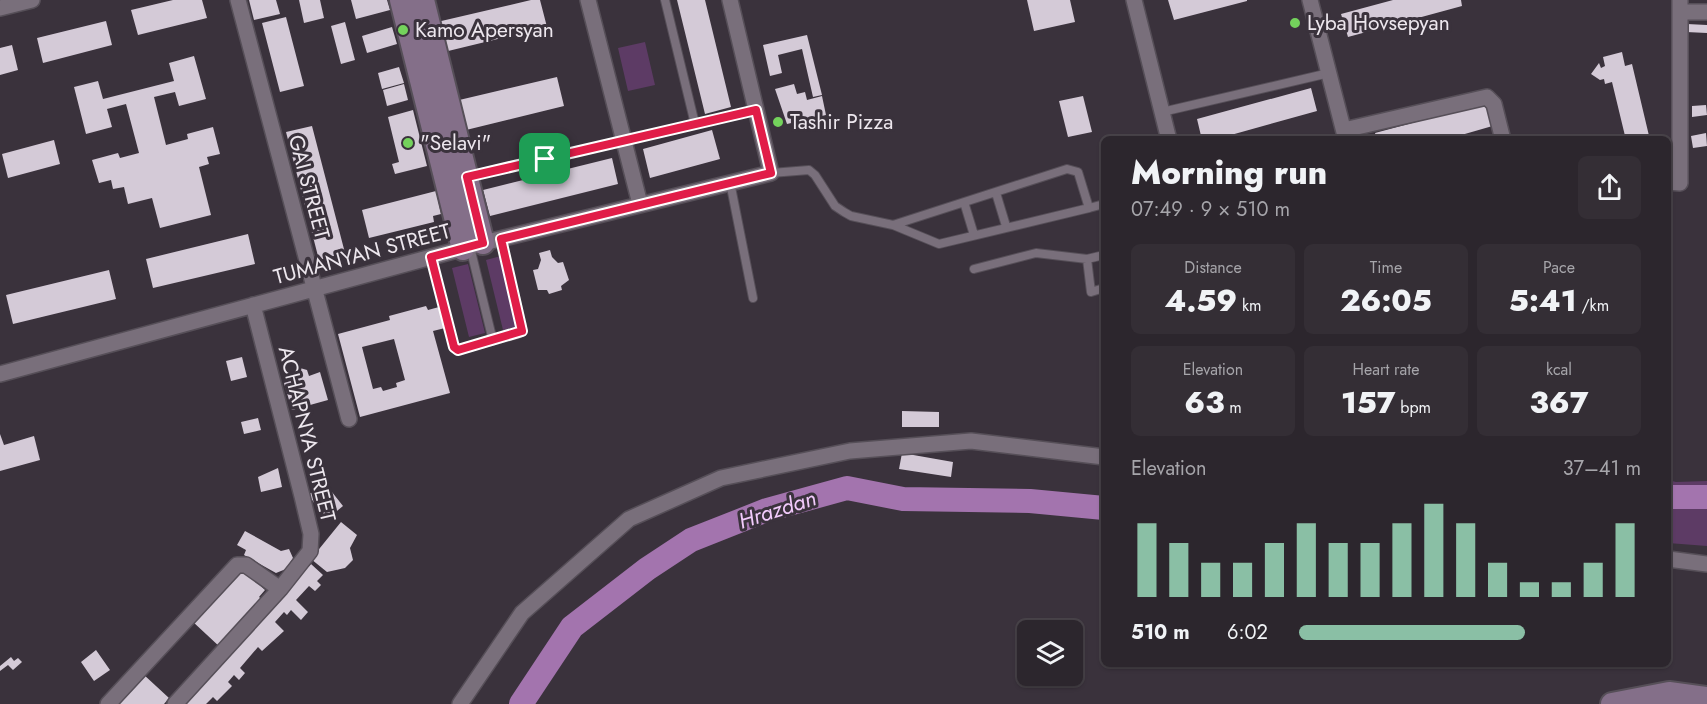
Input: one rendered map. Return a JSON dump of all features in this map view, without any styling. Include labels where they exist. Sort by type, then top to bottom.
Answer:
[{"type":"street","points":[[0,8],[32,0]]},
{"type":"street","name":"GAI STREET","points":[[238,0],[349,419]]},
{"type":"street","points":[[401,0],[479,244]]},
{"type":"street","points":[[423,0],[467,177],[479,244]]},
{"type":"street","points":[[588,0],[640,204]]},
{"type":"street","points":[[730,0],[771,173]]},
{"type":"street","points":[[1134,0],[1168,136]]},
{"type":"street","points":[[1310,0],[1345,135],[1487,97],[1494,104],[1502,136]]},
{"type":"street","points":[[1674,183],[1680,6],[1707,12]]},
{"type":"street","name":"TUMANYAN STREET","points":[[0,374],[479,244],[771,173]]},
{"type":"street","name":"ACHAPNYA STREET","points":[[175,704],[306,560],[310,551],[311,534],[253,304]]},
{"type":"street","points":[[460,704],[522,613],[628,519],[721,478],[850,451],[971,441],[1101,457]]},
{"type":"street","points":[[1671,560],[1707,564]]},
{"type":"street","points":[[108,704],[237,565],[246,565],[280,589]]},
{"type":"street","points":[[1612,704],[1669,693],[1707,698]]},
{"type":"lane","points":[[665,0],[695,124]]},
{"type":"lane","points":[[1162,112],[1329,73]]},
{"type":"lane","points":[[467,177],[756,110]]},
{"type":"lane","points":[[892,225],[1073,169],[1078,172],[1089,208]]},
{"type":"lane","points":[[771,173],[809,170],[815,175],[835,206],[851,216],[892,225],[939,244],[1101,205]]},
{"type":"lane","points":[[730,182],[753,298]]},
{"type":"lane","points":[[996,192],[1006,226]]},
{"type":"lane","points":[[964,202],[974,235]]},
{"type":"lane","points":[[431,257],[454,347],[458,350],[493,341],[522,331],[479,244]]},
{"type":"lane","points":[[479,244],[493,341]]},
{"type":"lane","points":[[974,269],[1036,253],[1087,260],[1101,256]]},
{"type":"lane","points":[[1087,260],[1091,292],[1101,289]]},
{"type":"shaded area","points":[[645,42],[655,85],[628,91],[618,48]]},
{"type":"shaded area","points":[[501,256],[518,326],[503,330],[486,260]]},
{"type":"shaded area","points":[[468,264],[485,333],[469,337],[452,268]]},
{"type":"shaded area","points":[[1671,481],[1707,481],[1707,546],[1671,543]]},
{"type":"building","points":[[173,0],[202,0],[207,18],[138,35],[131,10]]},
{"type":"building","points":[[249,0],[276,0],[280,14],[254,20]]},
{"type":"building","points":[[299,0],[320,0],[324,18],[304,23]]},
{"type":"building","points":[[351,0],[387,0],[390,10],[356,19]]},
{"type":"building","points":[[531,0],[540,0],[547,27],[444,52],[437,22]]},
{"type":"building","points":[[677,0],[705,0],[731,107],[705,114]]},
{"type":"building","points":[[1027,0],[1070,0],[1075,22],[1034,31]]},
{"type":"building","points":[[1168,0],[1247,0],[1247,1],[1174,20]]},
{"type":"building","points":[[1393,0],[1461,0],[1462,6],[1348,37],[1341,14]]},
{"type":"building","points":[[286,17],[304,86],[280,92],[262,23]]},
{"type":"building","points":[[106,21],[112,45],[43,63],[37,38]]},
{"type":"building","points":[[345,22],[355,60],[341,64],[331,26]]},
{"type":"building","points":[[1687,24],[1707,25],[1707,33],[1686,32]]},
{"type":"building","points":[[392,27],[397,44],[367,53],[362,36]]},
{"type":"building","points":[[807,35],[822,95],[813,97],[802,49],[778,55],[782,73],[770,76],[763,45]]},
{"type":"building","points":[[12,45],[18,70],[0,75],[0,48]]},
{"type":"building","points":[[1622,52],[1625,66],[1632,64],[1649,136],[1625,136],[1612,82],[1605,84],[1604,79],[1600,80],[1591,74],[1599,63],[1601,68],[1605,66],[1603,57]]},
{"type":"building","points":[[194,56],[206,99],[179,106],[175,92],[154,97],[166,145],[188,139],[187,134],[213,127],[220,154],[207,157],[209,164],[199,167],[211,215],[160,228],[152,198],[128,204],[124,187],[113,189],[111,180],[99,183],[92,160],[118,153],[120,158],[139,153],[126,104],[107,109],[112,127],[86,134],[74,87],[98,81],[103,99],[174,81],[169,63]]},
{"type":"building","points":[[399,67],[404,83],[382,89],[378,73]]},
{"type":"building","points":[[557,77],[564,106],[462,131],[455,101]]},
{"type":"building","points":[[404,84],[408,100],[387,106],[383,90]]},
{"type":"building","points":[[794,84],[797,94],[805,92],[807,100],[822,96],[826,115],[787,124],[775,89]]},
{"type":"building","points":[[1311,88],[1317,111],[1227,136],[1201,136],[1197,119]]},
{"type":"building","points":[[1083,96],[1092,132],[1068,137],[1059,101]]},
{"type":"building","points":[[1490,102],[1496,125],[1458,136],[1376,136],[1375,133]]},
{"type":"building","points":[[1706,105],[1707,115],[1692,117],[1692,106]]},
{"type":"building","points":[[413,110],[427,166],[395,174],[392,164],[399,162],[388,117]]},
{"type":"building","points":[[312,126],[345,253],[319,260],[286,132]]},
{"type":"building","points":[[712,130],[720,159],[650,178],[643,149]]},
{"type":"building","points":[[1706,133],[1707,146],[1693,148],[1691,136]]},
{"type":"building","points":[[54,140],[60,164],[8,178],[2,154]]},
{"type":"building","points":[[612,158],[618,184],[490,216],[483,190]]},
{"type":"building","points":[[436,191],[441,214],[433,216],[434,222],[369,238],[362,210]]},
{"type":"building","points":[[248,234],[255,264],[153,288],[146,259]]},
{"type":"building","points":[[550,250],[552,257],[558,263],[563,262],[569,280],[561,286],[562,290],[549,294],[547,290],[538,290],[533,270],[538,269],[541,260],[539,253]]},
{"type":"building","points":[[109,270],[116,299],[13,324],[6,295]]},
{"type":"building","points":[[426,306],[428,310],[439,307],[445,328],[433,331],[450,393],[360,417],[338,334],[390,320],[389,316]],"holes":[[[394,339],[405,380],[396,383],[397,387],[383,391],[381,387],[373,389],[362,347]]]},
{"type":"building","points":[[242,357],[247,377],[231,381],[226,361]]},
{"type":"building","points":[[300,368],[307,370],[309,376],[320,372],[328,400],[292,410],[284,383],[294,380],[294,374]]},
{"type":"building","points":[[902,411],[939,412],[939,427],[902,427]]},
{"type":"building","points":[[258,418],[261,430],[244,434],[241,422]]},
{"type":"building","points":[[0,434],[4,445],[34,436],[40,460],[0,471]]},
{"type":"building","points":[[902,453],[953,462],[951,477],[899,469]]},
{"type":"building","points":[[278,468],[282,487],[261,492],[258,477]]},
{"type":"building","points":[[328,487],[343,506],[326,520],[308,494]]},
{"type":"building","points":[[341,522],[357,535],[350,548],[353,560],[345,568],[327,572],[311,559]]},
{"type":"building","points":[[245,531],[281,551],[289,549],[293,558],[286,569],[276,573],[244,555],[246,550],[237,545]]},
{"type":"building","points":[[311,564],[323,575],[317,581],[321,585],[315,591],[309,586],[296,600],[308,612],[301,620],[291,610],[287,615],[284,612],[275,622],[284,631],[262,651],[258,647],[240,668],[245,673],[239,680],[234,675],[228,682],[232,686],[217,701],[213,697],[206,704],[180,704]]},
{"type":"building","points":[[241,568],[265,590],[259,597],[264,601],[221,648],[192,621]]},
{"type":"building","points":[[96,650],[110,670],[94,681],[81,662]]},
{"type":"building","points":[[11,657],[14,661],[18,658],[22,662],[13,670],[8,665],[0,671],[0,666]]},
{"type":"building","points":[[143,674],[169,698],[164,704],[115,704]]},
{"type":"waterway","name":"Hrazdan","points":[[521,704],[572,627],[647,569],[691,540],[767,510],[847,488],[903,499],[1030,501],[1101,508]]},
{"type":"waterway","name":"Hrazdan","points":[[1671,497],[1707,497]]},
{"type":"place","name":"Lyba Hovsepyan","points":[[1295,23]]},
{"type":"place","name":"Kamo Apersyan","points":[[403,30]]},
{"type":"place","name":"Tashir Pizza","points":[[778,122]]},
{"type":"place","name":"\"Selavi\"","points":[[408,143]]},
{"type":"route","points":[[756,110],[771,173],[501,239],[522,331],[519,334],[458,350],[452,342],[431,257],[483,243],[467,177],[545,159],[756,110]]}]
